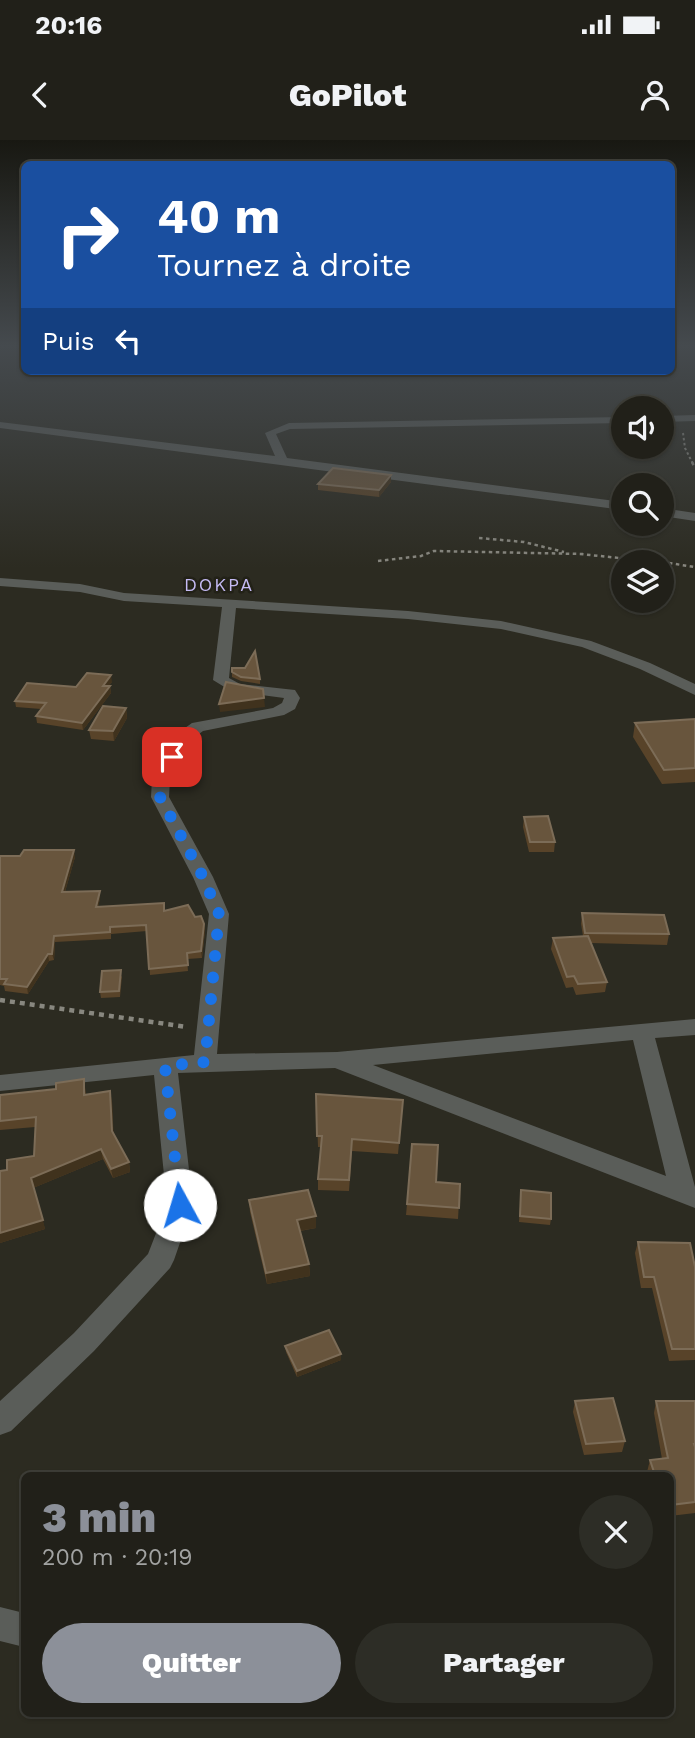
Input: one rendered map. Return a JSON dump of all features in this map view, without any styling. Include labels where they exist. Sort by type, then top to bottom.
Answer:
[{"type":"street","points":[[282,459],[270,433],[289,426],[611,420]]},
{"type":"street","points":[[0,425],[282,459],[611,504]]},
{"type":"street","points":[[674,514],[695,517]]},
{"type":"street","points":[[0,582],[80,588],[124,597],[408,615],[540,632],[586,644],[645,666],[695,690]]},
{"type":"street","points":[[205,1062],[219,914],[203,877],[160,797],[161,779],[184,737],[198,727],[278,712],[289,706],[292,698],[289,693],[237,688],[221,680],[229,604]]},
{"type":"street","points":[[0,1083],[205,1062],[337,1060],[695,1027]]},
{"type":"street","points":[[642,1032],[689,1197]]},
{"type":"street","points":[[337,1060],[689,1197]]},
{"type":"street","points":[[0,1421],[85,1342],[160,1260],[180,1205],[165,1066]]},
{"type":"street","points":[[0,1624],[21,1629]]},
{"type":"path","points":[[681,420],[685,448],[695,468]]},
{"type":"path","points":[[479,538],[524,542],[583,554]]},
{"type":"path","points":[[378,561],[421,556],[434,551],[611,557]]},
{"type":"path","points":[[674,564],[695,566]]},
{"type":"path","points":[[0,1000],[209,1030]]},
{"type":"building","points":[[333,468],[391,475],[379,490],[318,484]]},
{"type":"building","points":[[255,651],[260,679],[241,677],[232,672],[232,668],[245,668]]},
{"type":"building","points":[[87,673],[111,675],[103,686],[110,686],[82,723],[36,716],[46,703],[15,701],[27,683],[76,687]]},
{"type":"building","points":[[226,682],[263,689],[264,698],[219,704]]},
{"type":"building","points":[[103,706],[126,708],[113,731],[89,730]]},
{"type":"building","points":[[695,719],[695,768],[664,770],[635,723]]},
{"type":"building","points":[[548,816],[555,842],[530,842],[524,817]]},
{"type":"building","points":[[24,850],[74,850],[62,892],[100,891],[96,907],[164,903],[164,911],[188,905],[195,917],[201,916],[204,924],[201,951],[187,953],[188,965],[149,969],[146,925],[110,927],[110,932],[54,936],[52,954],[48,954],[27,987],[4,984],[7,979],[0,979],[0,856],[20,856]]},
{"type":"building","points":[[582,913],[664,915],[669,934],[585,933]]},
{"type":"building","points":[[588,936],[607,982],[578,984],[574,976],[567,977],[553,938]]},
{"type":"building","points":[[121,970],[119,991],[100,992],[102,971]]},
{"type":"building","points":[[84,1079],[84,1095],[110,1091],[112,1131],[129,1162],[111,1169],[101,1149],[31,1178],[43,1220],[0,1233],[0,1171],[7,1170],[7,1160],[34,1156],[36,1117],[0,1121],[0,1095],[56,1089],[56,1083]]},
{"type":"building","points":[[316,1094],[403,1100],[399,1143],[352,1139],[349,1180],[318,1179],[322,1136],[317,1136]]},
{"type":"building","points":[[412,1144],[438,1145],[436,1182],[460,1184],[459,1208],[407,1204]]},
{"type":"building","points":[[308,1190],[316,1216],[297,1220],[309,1264],[266,1273],[249,1200]]},
{"type":"building","points":[[521,1190],[551,1193],[551,1219],[520,1216]]},
{"type":"building","points":[[638,1242],[690,1243],[695,1267],[695,1349],[672,1349],[654,1277],[644,1277]]},
{"type":"building","points":[[329,1330],[341,1354],[297,1371],[285,1346]]},
{"type":"building","points":[[613,1398],[625,1441],[586,1444],[575,1401]]},
{"type":"building","points":[[656,1401],[695,1401],[695,1502],[674,1505],[674,1472],[654,1472],[650,1460],[668,1458]]},
{"type":"district","name":"DOKPA","points":[[219,584]]},
{"type":"route","points":[[172,757],[161,779],[160,797],[203,877],[219,914],[205,1062],[165,1066],[180,1205]]}]
